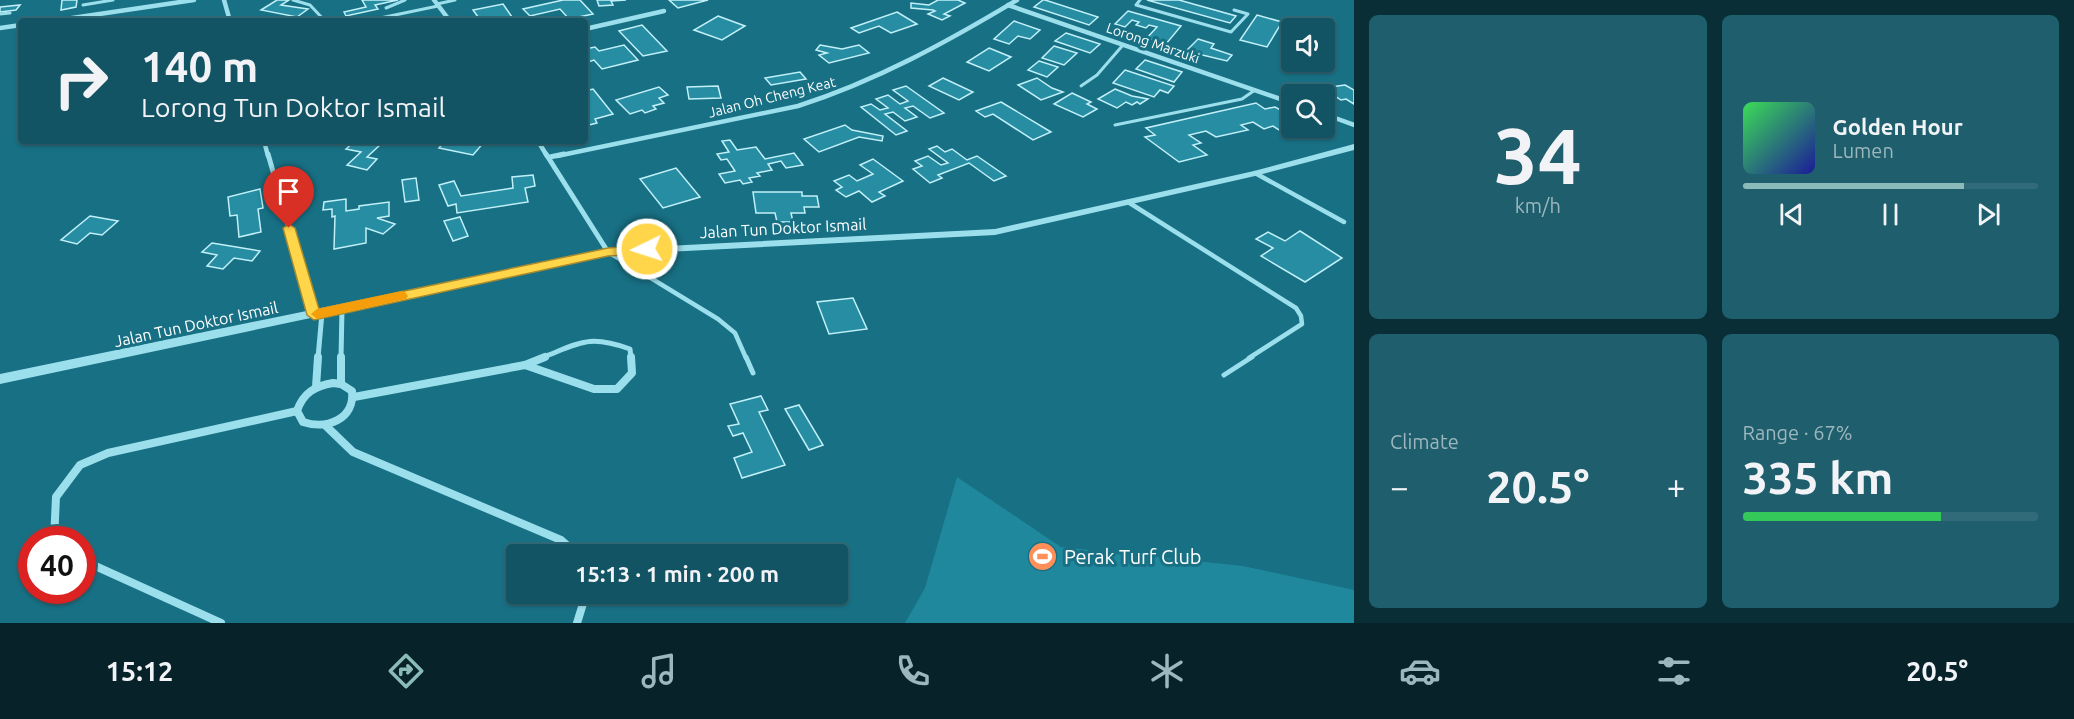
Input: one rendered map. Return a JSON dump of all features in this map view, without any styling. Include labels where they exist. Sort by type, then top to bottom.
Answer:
[{"type":"street","points":[[80,18],[194,0]]},
{"type":"street","points":[[224,0],[229,18]]},
{"type":"street","name":"Jalan Oh Cheng Keat","points":[[550,158],[798,106],[837,95],[873,79],[1017,0]]},
{"type":"street","points":[[436,3],[448,18]]},
{"type":"street","name":"Lorong Marzuki","points":[[1008,5],[1281,99]]},
{"type":"street","points":[[588,28],[664,11]]},
{"type":"street","points":[[0,28],[18,25]]},
{"type":"street","points":[[1335,118],[1354,125]]},
{"type":"street","points":[[265,144],[318,314],[316,387]]},
{"type":"street","points":[[540,144],[608,252]]},
{"type":"street","name":"Jalan Tun Doktor Ismail","points":[[0,379],[608,252],[996,232],[1255,173],[1354,147]]},
{"type":"street","points":[[341,384],[342,309]]},
{"type":"street","points":[[354,397],[525,365],[586,340],[611,342],[630,349],[632,373],[617,389],[594,389],[525,365]]},
{"type":"street","points":[[325,384],[341,384],[348,387],[354,397],[349,411],[326,426],[309,426],[299,418],[297,411],[302,398],[316,387],[325,384]]},
{"type":"street","points":[[55,526],[56,497],[80,465],[108,453],[297,411]]},
{"type":"street","points":[[326,426],[353,452],[561,540],[566,544]]},
{"type":"street","points":[[96,566],[221,623]]},
{"type":"street","points":[[577,623],[583,604]]},
{"type":"lane","points":[[83,5],[113,0]]},
{"type":"lane","points":[[293,0],[308,3],[318,10],[323,18]]},
{"type":"lane","points":[[386,8],[405,0]]},
{"type":"lane","points":[[378,18],[455,0]]},
{"type":"lane","points":[[1140,0],[1136,5],[1231,32],[1248,14],[1234,10]]},
{"type":"lane","points":[[0,14],[10,13]]},
{"type":"lane","points":[[1081,86],[1097,75],[1123,45]]},
{"type":"lane","points":[[1115,125],[1242,99],[1255,90]]},
{"type":"lane","points":[[1255,173],[1344,222]]},
{"type":"lane","points":[[1128,202],[1296,308],[1301,316],[1302,324],[1224,375]]},
{"type":"lane","points":[[608,252],[718,319],[735,333],[753,373]]},
{"type":"shaded area","name":"Perak Turf Club","points":[[957,477],[1061,547],[1243,566],[1354,590],[1354,623],[905,623],[925,588]]},
{"type":"building","points":[[62,0],[77,0],[76,7],[61,10]]},
{"type":"building","points":[[277,0],[289,0],[281,5],[308,9],[297,17],[261,10]]},
{"type":"building","points":[[362,0],[398,0],[375,5],[378,9],[346,16],[344,12],[366,7]]},
{"type":"building","points":[[563,0],[580,0],[593,14],[568,18],[560,9],[530,16],[523,9]]},
{"type":"building","points":[[597,0],[626,0],[611,1],[613,5],[599,6]]},
{"type":"building","points":[[669,0],[708,0],[678,8]]},
{"type":"building","points":[[938,0],[958,0],[965,3],[944,14],[950,16],[942,20],[928,14],[935,11],[933,10],[911,8],[911,3],[929,5]]},
{"type":"building","points":[[1043,0],[1098,17],[1089,25],[1034,7]]},
{"type":"building","points":[[1147,0],[1179,0],[1236,16],[1230,23]]},
{"type":"building","points":[[503,4],[512,17],[479,18],[473,10]]},
{"type":"building","points":[[20,5],[16,10],[0,12],[0,7]]},
{"type":"building","points":[[1128,11],[1181,26],[1166,44],[1147,38],[1157,27],[1149,25],[1146,28],[1136,25],[1139,22],[1132,20],[1125,27],[1115,24]]},
{"type":"building","points":[[897,12],[917,24],[891,33],[879,26],[859,33],[851,28]]},
{"type":"building","points":[[1257,15],[1281,22],[1267,47],[1240,40]]},
{"type":"building","points":[[718,16],[745,26],[722,40],[694,30]]},
{"type":"building","points":[[1014,21],[1040,30],[1030,39],[1018,36],[1009,44],[994,39]]},
{"type":"building","points":[[642,25],[667,51],[643,56],[619,31]]},
{"type":"building","points":[[1066,33],[1100,44],[1090,53],[1055,41]]},
{"type":"building","points":[[1198,39],[1214,44],[1211,48],[1232,55],[1227,61],[1186,51]]},
{"type":"building","points":[[624,45],[638,60],[602,69],[594,60],[588,62],[588,48],[595,47],[599,51]]},
{"type":"building","points":[[820,45],[842,49],[859,45],[869,53],[829,63],[819,55],[827,53],[816,50]]},
{"type":"building","points":[[1054,46],[1077,53],[1064,65],[1042,58]]},
{"type":"building","points":[[989,48],[1011,57],[989,71],[967,62]]},
{"type":"building","points":[[1145,60],[1182,72],[1174,82],[1136,69]]},
{"type":"building","points":[[1039,61],[1058,67],[1047,77],[1028,70]]},
{"type":"building","points":[[1125,70],[1174,86],[1168,93],[1160,90],[1154,97],[1113,83]]},
{"type":"building","points":[[800,72],[806,79],[771,85],[765,78]]},
{"type":"building","points":[[943,78],[973,92],[959,100],[929,86]]},
{"type":"building","points":[[1037,78],[1063,92],[1041,100],[1018,85]]},
{"type":"building","points":[[1345,85],[1354,90],[1354,104],[1335,96],[1335,86]]},
{"type":"building","points":[[718,86],[721,98],[689,99],[687,87]]},
{"type":"building","points":[[906,86],[944,113],[930,118],[913,106],[905,108],[917,117],[905,121],[893,112],[885,114],[907,131],[896,135],[861,107],[871,104],[880,110],[888,108],[876,99],[888,95],[900,104],[908,101],[893,90]]},
{"type":"building","points":[[659,87],[668,95],[659,98],[664,103],[653,106],[656,109],[645,113],[642,110],[630,114],[616,100]]},
{"type":"building","points":[[593,89],[613,114],[595,119],[597,123],[588,125],[588,90]]},
{"type":"building","points":[[1115,89],[1148,99],[1140,104],[1137,102],[1132,105],[1126,102],[1117,108],[1098,99]]},
{"type":"building","points":[[1072,93],[1091,102],[1087,104],[1097,109],[1083,117],[1054,104]]},
{"type":"building","points":[[1001,102],[1051,132],[1033,140],[993,114],[985,117],[976,111]]},
{"type":"building","points":[[1256,103],[1265,109],[1275,107],[1281,110],[1281,131],[1273,126],[1264,129],[1253,122],[1241,125],[1248,130],[1216,137],[1206,131],[1189,135],[1201,143],[1193,145],[1207,155],[1179,162],[1145,137],[1155,135],[1146,128]]},
{"type":"building","points":[[845,125],[852,130],[883,136],[882,141],[859,137],[819,152],[804,139]]},
{"type":"building","points":[[730,140],[737,150],[756,147],[765,159],[794,153],[803,165],[786,168],[781,161],[768,164],[772,170],[757,173],[760,176],[749,178],[752,182],[743,184],[740,180],[725,183],[719,174],[735,171],[727,159],[721,160],[717,154],[729,152],[722,141]]},
{"type":"building","points":[[352,144],[381,144],[367,157],[377,159],[367,170],[347,165],[361,152],[346,149]]},
{"type":"building","points":[[442,144],[482,144],[473,155],[439,148]]},
{"type":"building","points":[[937,146],[945,152],[952,149],[967,160],[977,156],[1006,176],[994,181],[969,163],[938,175],[942,178],[930,183],[913,169],[922,166],[915,161],[928,156],[941,165],[948,163],[929,149]]},
{"type":"building","points":[[873,159],[903,181],[879,192],[885,196],[872,202],[859,191],[846,197],[836,190],[842,187],[834,181],[849,175],[857,181],[873,174],[860,165]]},
{"type":"building","points":[[676,168],[700,197],[663,208],[640,179]]},
{"type":"building","points":[[533,175],[535,186],[525,188],[528,202],[457,213],[456,204],[448,206],[439,185],[454,181],[461,196],[513,188],[512,177]]},
{"type":"building","points":[[416,178],[419,200],[405,202],[402,180]]},
{"type":"building","points":[[260,189],[263,208],[258,209],[261,232],[239,237],[237,215],[230,216],[228,197]]},
{"type":"building","points":[[753,192],[802,192],[802,196],[817,196],[819,207],[804,207],[805,213],[791,213],[793,222],[777,222],[775,213],[756,213]]},
{"type":"building","points":[[346,199],[346,211],[359,209],[359,206],[389,202],[389,216],[377,218],[395,224],[383,234],[366,228],[366,243],[334,249],[335,216],[332,217],[332,209],[323,210],[324,202]]},
{"type":"building","points":[[90,216],[118,221],[102,235],[90,233],[77,244],[61,240]]},
{"type":"building","points":[[460,217],[468,236],[453,241],[444,221]]},
{"type":"building","points":[[1300,231],[1342,258],[1305,282],[1261,256],[1273,248],[1256,239],[1268,232],[1285,241]]},
{"type":"building","points":[[212,243],[260,251],[252,261],[234,258],[223,269],[207,266],[217,255],[202,252]]},
{"type":"building","points":[[853,298],[867,329],[829,334],[817,302]]},
{"type":"building","points":[[761,396],[768,410],[759,412],[785,465],[742,478],[734,458],[752,452],[743,433],[733,436],[728,426],[739,424],[730,404]]},
{"type":"building","points":[[799,405],[823,445],[809,450],[785,409]]},
{"type":"slow traffic","points":[[317,314],[402,296]]},
{"type":"place","name":"Perak Turf Club","points":[[1043,556]]},
{"type":"route","points":[[289,228],[314,315],[608,252],[647,249]]}]
